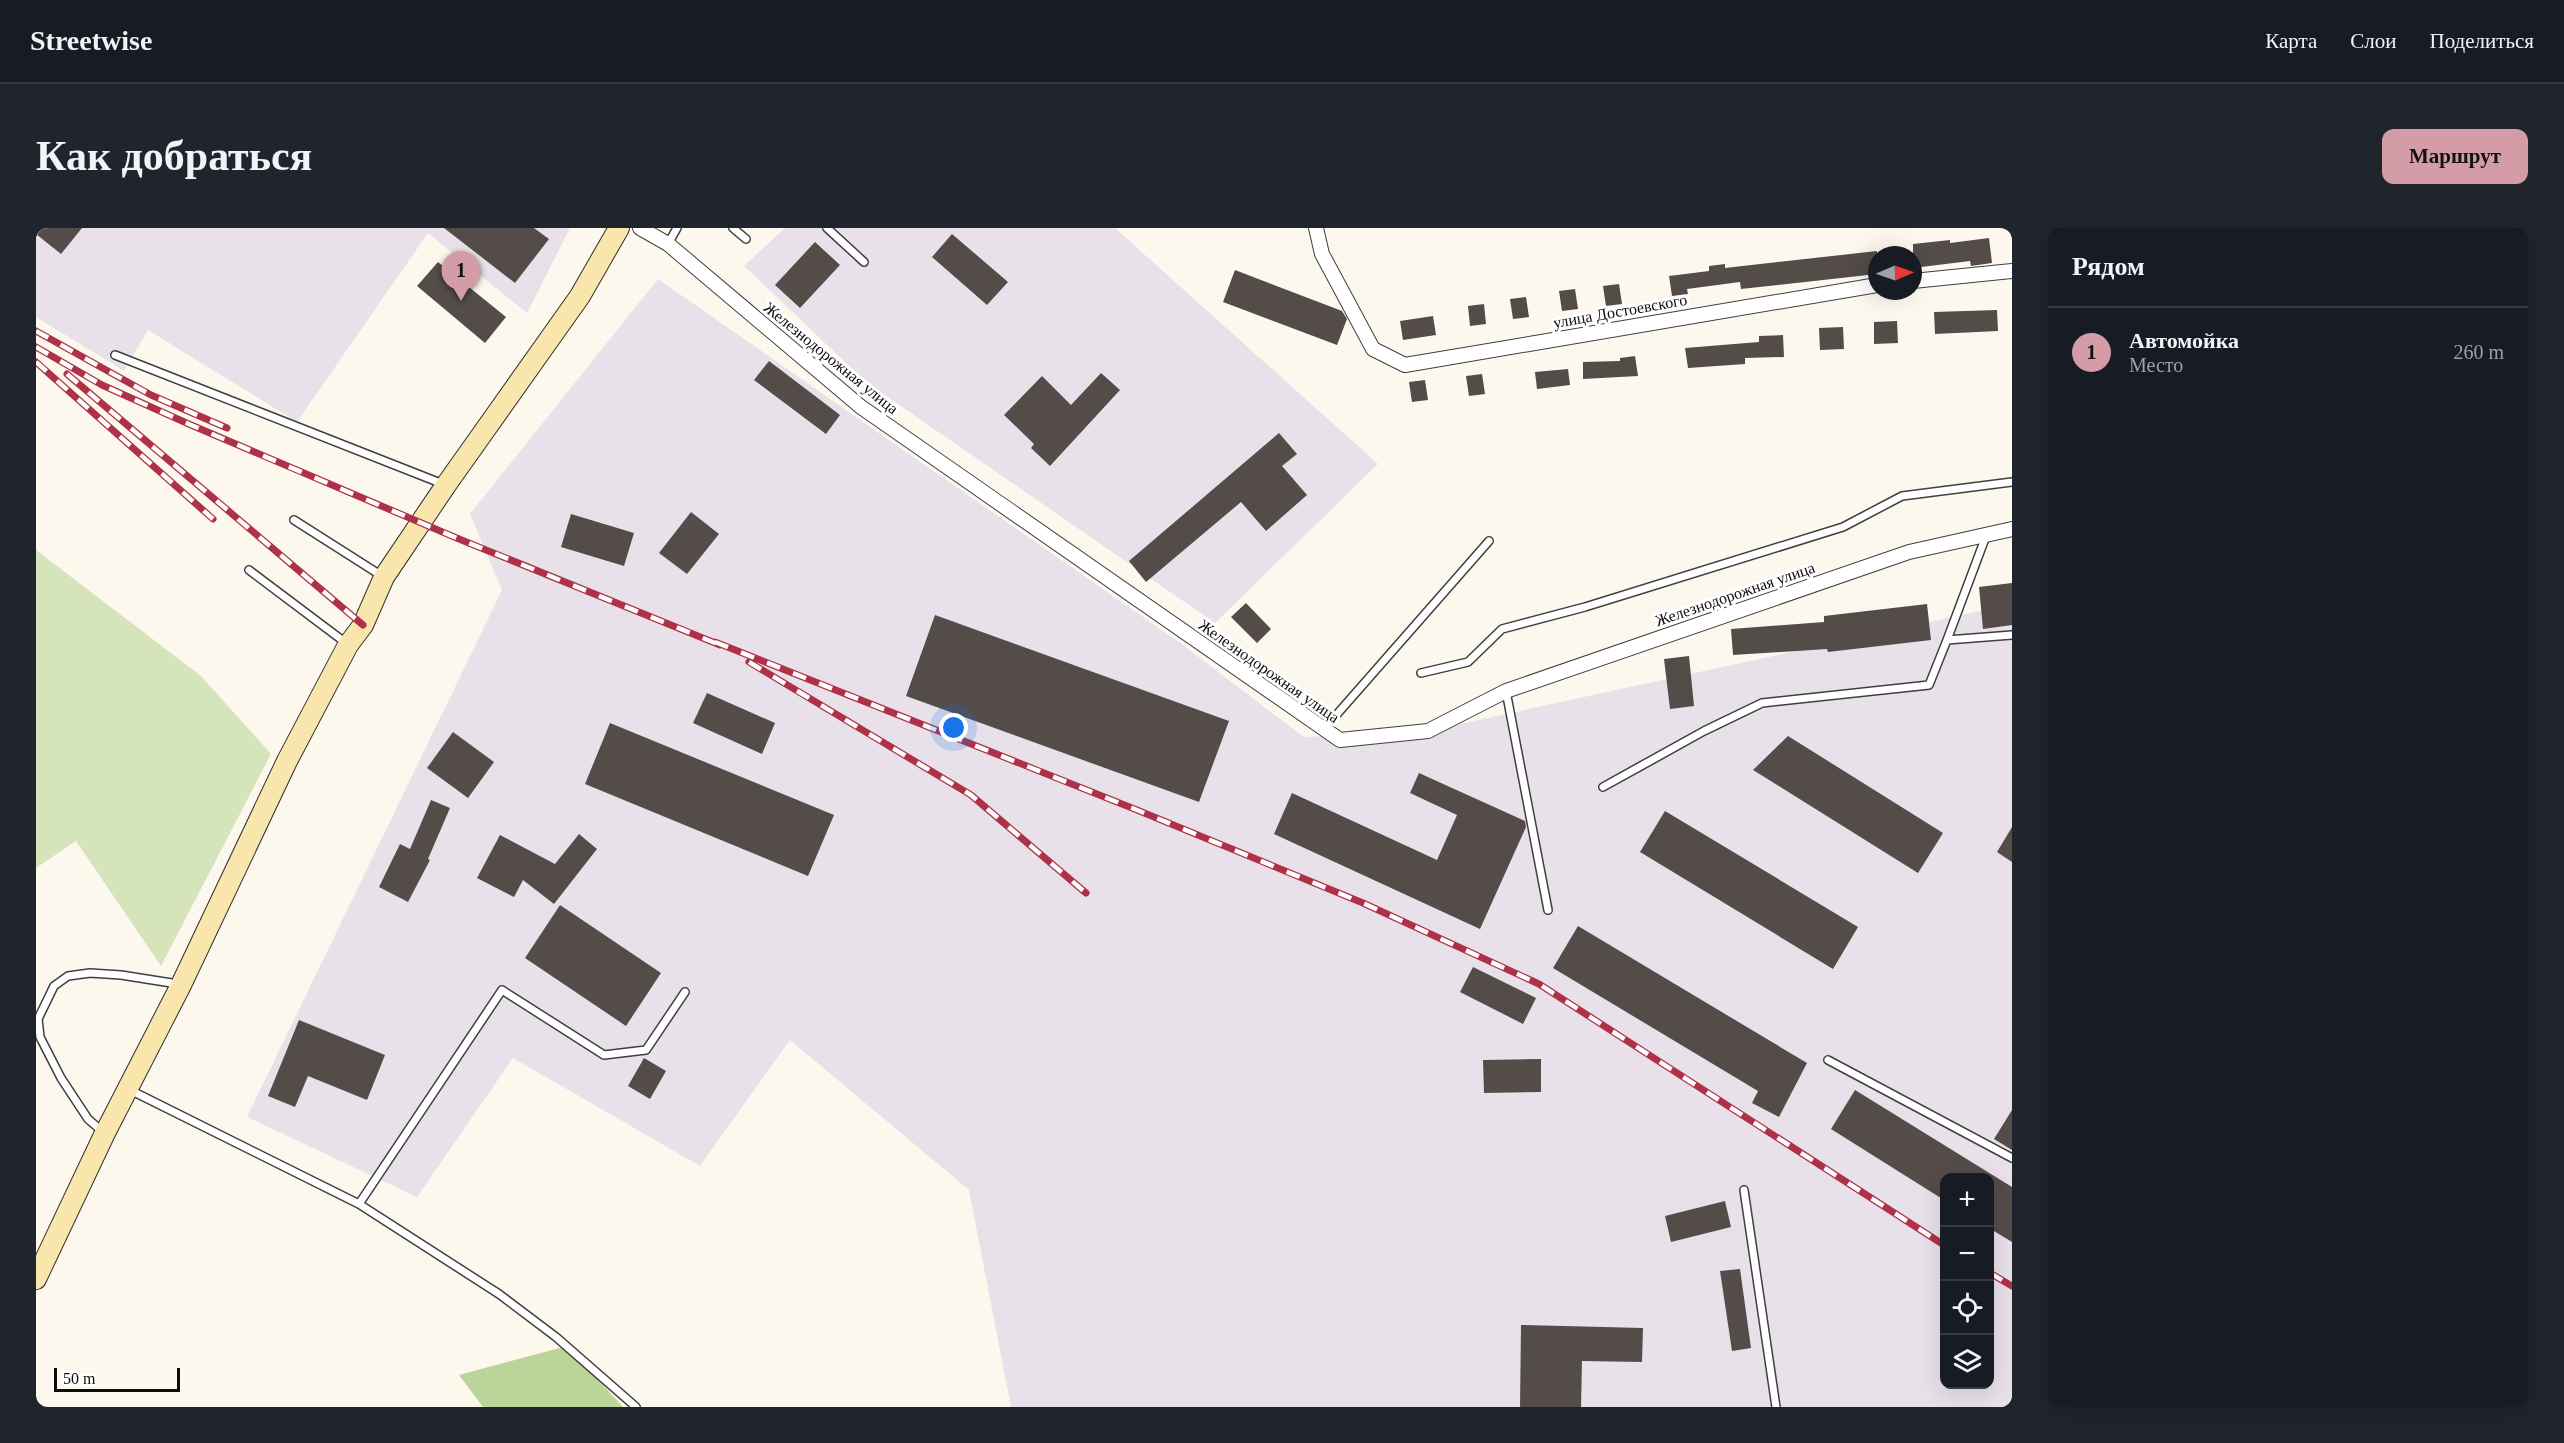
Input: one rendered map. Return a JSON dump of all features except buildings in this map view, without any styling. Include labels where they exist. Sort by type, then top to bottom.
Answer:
[{"type":"main road","points":[[36,1279],[105,1133],[181,985],[287,761],[348,645],[363,625],[384,578],[446,485],[580,296],[619,228]]},
{"type":"street","name":"Железнодорожная улица","points":[[640,228],[668,244],[861,407],[1340,741],[1428,732],[1506,691],[1909,552],[2012,529]]},
{"type":"street","name":"улица Достоевского","points":[[1316,228],[1322,254],[1373,349],[1405,365],[1868,287]]},
{"type":"street","points":[[1922,280],[2012,271]]},
{"type":"lane","points":[[668,244],[677,228]]},
{"type":"lane","points":[[734,228],[746,239]]},
{"type":"lane","points":[[827,228],[864,262]]},
{"type":"lane","points":[[115,355],[446,485]]},
{"type":"lane","points":[[1421,674],[1468,662],[1503,629],[1585,607],[1843,527],[1902,496],[2012,482]]},
{"type":"lane","points":[[294,520],[384,578]]},
{"type":"lane","points":[[1603,788],[1704,731],[1762,703],[1929,685],[1986,536]]},
{"type":"lane","points":[[1324,729],[1489,541]]},
{"type":"lane","points":[[249,570],[348,645]]},
{"type":"lane","points":[[1947,640],[2012,635]]},
{"type":"lane","points":[[1506,691],[1548,910]]},
{"type":"lane","points":[[105,1133],[88,1119],[61,1078],[40,1037],[38,1019],[54,986],[69,976],[90,974],[121,975],[181,985]]},
{"type":"lane","points":[[359,1203],[502,990],[604,1055],[646,1050],[685,992]]},
{"type":"lane","points":[[1828,1060],[2012,1158]]},
{"type":"lane","points":[[128,1089],[359,1203],[499,1294],[556,1337],[636,1407]]},
{"type":"lane","points":[[1744,1190],[1776,1407]]},
{"type":"shaded area","points":[[36,228],[570,228],[527,313],[428,233],[297,422],[148,330],[124,371],[36,317]]},
{"type":"shaded area","points":[[785,228],[1115,228],[1378,464],[1215,623],[866,382],[744,266]]},
{"type":"shaded area","points":[[658,279],[1179,642],[1304,737],[1428,731],[2012,604],[2012,1407],[1011,1407],[969,1190],[790,1040],[700,1166],[513,1058],[417,1197],[247,1117],[502,590],[470,514]]},
{"type":"green space","points":[[36,550],[201,676],[271,754],[161,966],[76,841],[36,868]]},
{"type":"green space","points":[[567,1346],[623,1407],[483,1407],[459,1375]]},
{"type":"railway","points":[[36,331],[151,395],[227,428]]},
{"type":"railway","points":[[36,347],[102,385],[191,425],[459,539],[720,645]]},
{"type":"railway","points":[[36,362],[213,519]]},
{"type":"railway","points":[[67,374],[363,625]]},
{"type":"railway","points":[[715,642],[1137,810],[1363,903],[1539,984],[1940,1242]]},
{"type":"railway","points":[[749,662],[971,795],[1086,893]]},
{"type":"railway","points":[[1994,1275],[2012,1286]]},
{"type":"place","name":"Автомойка","points":[[461,301]]}]
